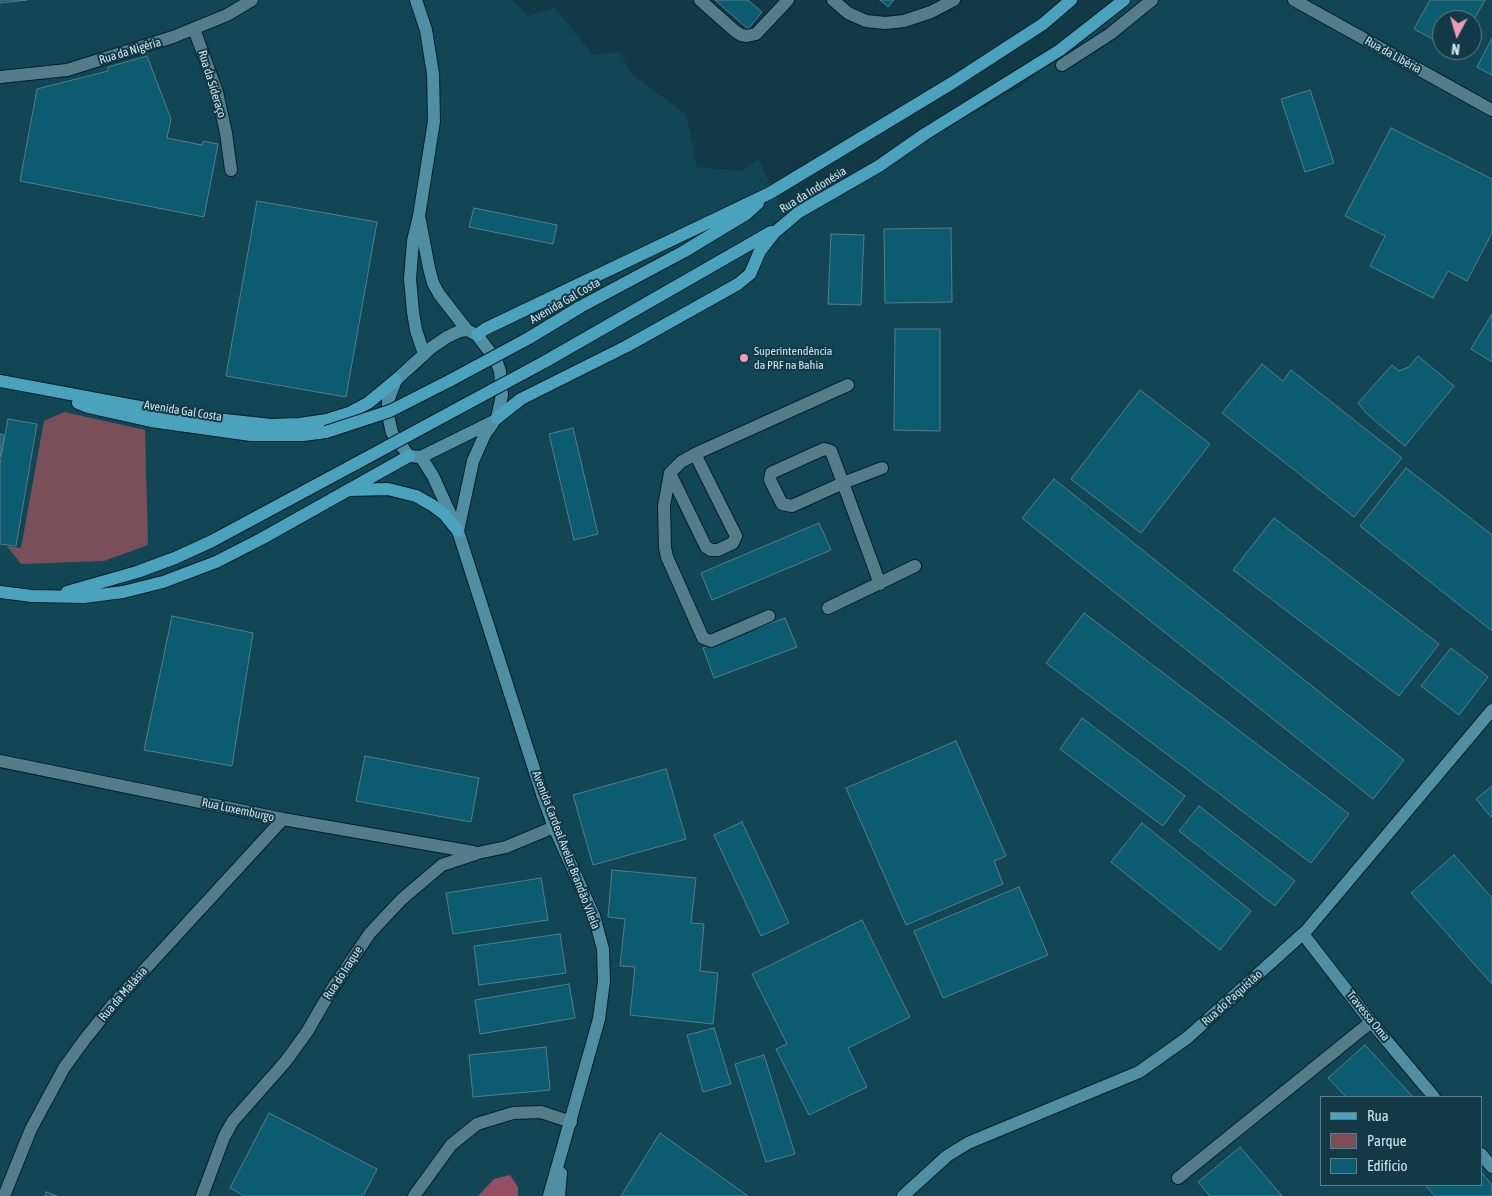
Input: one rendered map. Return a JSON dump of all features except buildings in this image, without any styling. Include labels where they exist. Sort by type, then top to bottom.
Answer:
[{"type":"main road","points":[[416,0],[426,30],[434,93],[434,120],[419,216],[413,241],[410,279],[416,330],[424,354]]},
{"type":"main road","name":"Rua da Indonésia","points":[[770,192],[952,83],[1043,24],[1071,0]]},
{"type":"main road","name":"Rua da Indonésia","points":[[458,531],[474,461],[485,434],[496,420],[521,399],[627,346],[738,284],[750,274],[760,251],[780,227],[799,212],[879,166],[925,134],[1060,50],[1124,0]]},
{"type":"main road","name":"Avenida Gal Costa","points":[[0,381],[188,416],[272,425],[300,424],[327,420],[350,413],[368,403],[446,337],[460,332],[472,333],[485,329],[770,192]]},
{"type":"main road","name":"Avenida Gal Costa","points":[[49,390],[88,407],[151,421],[251,435],[303,435],[326,432],[398,407],[529,338],[580,307],[746,214],[770,192]]},
{"type":"main road","points":[[419,216],[433,283],[439,294],[472,333]]},
{"type":"main road","points":[[53,597],[137,572],[175,558],[212,541],[546,360],[780,227]]},
{"type":"main road","name":"Rua da Indonésia","points":[[472,333],[496,360],[500,371],[502,395],[496,420]]},
{"type":"main road","name":"Avenida Cardeal Avelar Brandão Vilela","points":[[396,380],[388,401],[388,415],[392,432],[433,476],[458,531],[542,794],[554,827],[594,916],[603,948],[604,980],[599,1018],[549,1196]]},
{"type":"main road","name":"Rua da Indonésia","points":[[415,457],[496,420]]},
{"type":"main road","points":[[0,592],[32,596],[84,597],[123,592],[163,582],[216,562],[261,539],[347,490],[415,457]]},
{"type":"main road","points":[[347,490],[388,489],[416,496],[444,514],[458,531]]},
{"type":"main road","name":"Rua do Paquistão","points":[[903,1196],[947,1156],[968,1143],[1139,1072],[1188,1038],[1303,934],[1492,710]]},
{"type":"main road","name":"Travessa Oma","points":[[1303,934],[1371,1022],[1433,1096]]},
{"type":"main road","points":[[559,1196],[563,1148]]},
{"type":"main road","points":[[1482,1155],[1492,1167]]},
{"type":"street","name":"Rua da Nigéria","points":[[0,77],[67,70],[173,38],[227,15],[252,0]]},
{"type":"street","points":[[700,0],[735,31],[747,36],[756,34],[788,0]]},
{"type":"street","points":[[833,0],[848,13],[866,21],[885,23],[904,21],[931,12],[954,0]]},
{"type":"street","points":[[1062,65],[1110,34],[1152,0]]},
{"type":"street","name":"Rua da Libéria","points":[[1294,0],[1492,110]]},
{"type":"street","name":"Rua da Sideraço","points":[[194,29],[217,92],[226,133],[231,170]]},
{"type":"street","points":[[769,616],[711,640],[703,638],[667,557],[665,548],[664,506],[670,473],[681,462],[695,454],[848,385]]},
{"type":"street","points":[[880,584],[843,483],[831,451],[824,449],[771,473],[770,476],[771,484],[782,504],[792,506],[843,483],[882,468]]},
{"type":"street","points":[[670,473],[706,547],[711,550],[718,550],[733,543],[736,536],[695,454]]},
{"type":"street","points":[[828,608],[916,566]]},
{"type":"street","name":"Rua Luxemburgo","points":[[0,761],[283,819],[478,852]]},
{"type":"street","name":"Rua da Malásia","points":[[4,1196],[31,1129],[64,1068],[84,1039],[114,1003],[283,819]]},
{"type":"street","name":"Rua do Iraque","points":[[202,1196],[224,1137],[233,1121],[263,1088],[307,1032],[332,989],[370,933],[402,899],[442,865],[478,852],[506,847],[554,827]]},
{"type":"street","points":[[1178,1178],[1371,1022]]},
{"type":"street","points":[[414,1196],[451,1145],[477,1124],[513,1113],[541,1112],[571,1122]]},
{"type":"shaded area","points":[[0,0],[513,0],[527,16],[555,8],[593,55],[620,52],[631,74],[686,114],[697,167],[742,171],[758,159],[782,208],[935,135],[1021,86],[1127,0],[1492,0],[1492,1196],[0,1196]]},
{"type":"shaded area","points":[[510,1175],[518,1187],[518,1196],[478,1196],[494,1179]]},
{"type":"green space","points":[[64,412],[145,430],[148,545],[104,561],[21,564],[7,546],[21,548],[44,421]]},
{"type":"place","name":"Superintendência da PRF na Bahia","points":[[744,358]]}]
